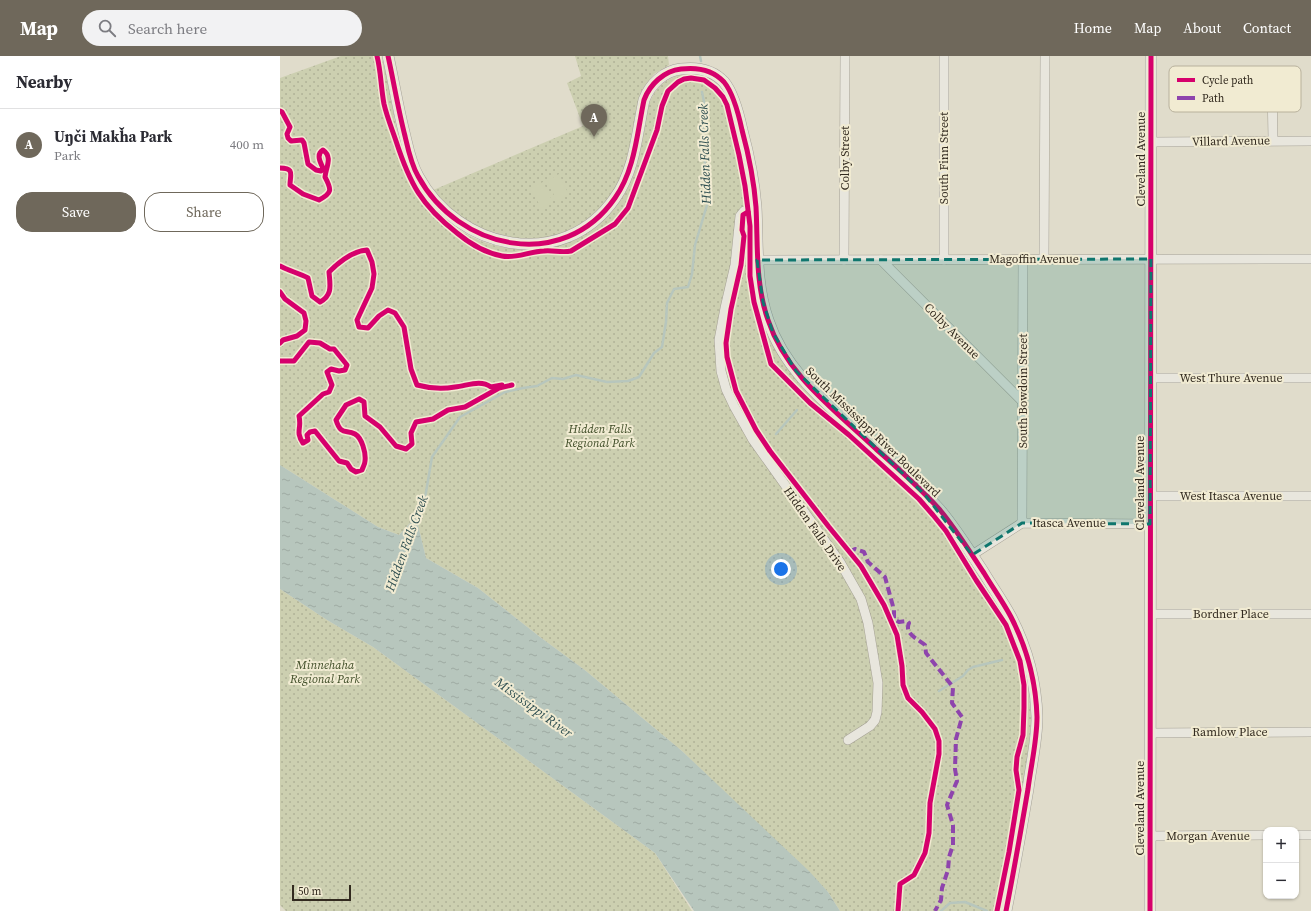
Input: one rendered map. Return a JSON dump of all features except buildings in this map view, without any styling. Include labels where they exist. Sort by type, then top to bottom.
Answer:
[{"type":"street","name":"South Mississippi River Boulevard","points":[[388,56],[408,148],[417,175],[433,199],[456,221],[482,235],[510,243],[537,244],[558,240],[590,225],[611,204],[624,184],[631,165],[644,100],[647,92],[655,82],[665,74],[675,70],[693,68],[710,72],[719,78],[728,88],[739,118],[753,180],[756,208],[758,260],[763,302],[768,319],[780,347],[796,371],[812,389],[926,495],[953,526],[1010,615],[1020,636],[1029,661],[1036,697],[1036,739],[1006,911]]},
{"type":"street","name":"Colby Street","points":[[844,260],[845,56]]},
{"type":"street","name":"South Finn Street","points":[[944,56],[944,260]]},
{"type":"street","points":[[1044,259],[1045,56]]},
{"type":"street","name":"Cleveland Avenue","points":[[1150,911],[1151,56]]},
{"type":"street","points":[[1272,112],[1273,140]]},
{"type":"street","name":"Villard Avenue","points":[[1151,142],[1273,140],[1311,141]]},
{"type":"street","name":"Hidden Falls Drive","points":[[756,208],[744,211],[740,216],[735,265],[719,340],[721,371],[726,389],[753,440],[840,562],[861,599],[868,623],[878,683],[877,712],[875,720],[870,726],[848,740]]},
{"type":"street","name":"South Bowdoin Street","points":[[1022,523],[1023,259]]},
{"type":"street","name":"Magoffin Avenue","points":[[758,260],[1311,259]]},
{"type":"street","name":"Colby Avenue","points":[[881,260],[1022,401]]},
{"type":"street","name":"West Thure Avenue","points":[[1151,378],[1311,378]]},
{"type":"street","name":"West Itasca Avenue","points":[[1150,496],[1311,496]]},
{"type":"street","name":"Itasca Avenue","points":[[972,555],[1022,523],[1150,524]]},
{"type":"street","name":"Bordner Place","points":[[1150,614],[1311,614]]},
{"type":"street","name":"Ramlow Place","points":[[1150,733],[1311,732]]},
{"type":"street","name":"Morgan Avenue","points":[[1150,836],[1263,835]]},
{"type":"street","points":[[1299,835],[1311,835]]},
{"type":"highlighted area","points":[[1151,259],[1150,524],[1022,523],[972,555],[925,495],[796,371],[773,333],[763,302],[757,260]]},
{"type":"green space","name":"Hidden Falls Regional Park","points":[[341,56],[381,56],[386,73],[400,145],[406,162],[422,195],[442,217],[465,234],[491,244],[518,249],[545,248],[572,240],[596,226],[617,205],[635,171],[648,108],[654,93],[669,79],[688,74],[702,76],[714,83],[726,97],[735,122],[746,170],[756,294],[765,328],[775,349],[781,360],[803,388],[927,503],[941,519],[1009,624],[1020,650],[1027,677],[1031,718],[1027,776],[1000,911],[840,911],[828,892],[682,751],[586,671],[478,588],[426,558],[418,525],[413,520],[399,535],[378,527],[280,465],[280,78]]},
{"type":"green space","points":[[575,56],[668,56],[669,65],[654,74],[642,90],[630,149],[618,187],[595,215],[578,226],[560,234],[536,239],[513,238],[471,225],[431,191],[583,126],[567,83],[581,76]]},
{"type":"green space","points":[[559,174],[569,195],[557,201],[547,181]]},
{"type":"green space","points":[[543,182],[553,202],[541,208],[531,188]]},
{"type":"green space","name":"Minnehaha Regional Park","points":[[280,589],[327,620],[373,647],[655,853],[692,911],[286,911],[280,905]]},
{"type":"water","name":"Mississippi River","points":[[280,465],[378,527],[399,535],[413,520],[418,525],[426,558],[478,588],[586,671],[682,751],[810,872],[828,892],[840,911],[694,911],[655,853],[373,647],[327,620],[280,589]]},
{"type":"waterway","name":"Hidden Falls Creek","points":[[700,56],[701,61]]},
{"type":"waterway","name":"Hidden Falls Creek","points":[[414,525],[425,498],[432,457],[460,417],[505,392],[537,386],[552,378],[563,379],[576,375],[607,382],[628,381],[639,377],[654,353],[662,347],[667,303],[674,289],[688,287],[692,274],[695,245],[707,205],[703,128],[704,102],[702,92]]},
{"type":"waterway","points":[[776,434],[797,410]]},
{"type":"waterway","points":[[939,691],[963,676],[973,667],[1002,660]]},
{"type":"waterway","points":[[941,911],[950,903],[965,902],[987,911]]},
{"type":"marked path","points":[[849,552],[855,549],[864,552],[868,562],[885,577],[894,610],[894,619],[899,622],[907,621],[909,623],[908,630],[910,633],[925,645],[926,653],[953,687],[952,703],[962,717],[956,739],[955,769],[957,781],[947,805],[953,825],[953,845],[949,857],[948,870],[942,888],[941,900],[935,911]]},
{"type":"cycle path","points":[[377,56],[384,104],[406,170],[418,193],[434,213],[462,237],[484,250],[496,255],[507,257],[539,251],[571,251],[615,224],[628,208],[657,130],[662,106],[668,91],[678,82],[691,78],[704,80],[715,88],[723,97],[727,105],[745,186],[750,226],[750,276],[754,302],[771,364],[810,403],[849,435],[919,499],[933,515],[946,531],[1006,625],[1020,661],[1024,685],[1024,708],[1023,735],[1017,757],[1016,770],[1019,790],[1009,852],[997,911]]},
{"type":"cycle path","points":[[388,56],[400,116],[413,167],[418,176],[436,201],[458,221],[484,235],[512,243],[540,244],[568,237],[593,222],[615,198],[622,187],[631,163],[644,100],[650,89],[663,75],[675,70],[693,68],[710,72],[724,82],[735,105],[749,159],[756,207],[758,264],[761,292],[768,320],[776,340],[799,375],[813,390],[909,478],[946,517],[1005,606],[1022,641],[1033,678],[1037,726],[1028,789],[1006,911]]},
{"type":"cycle path","points":[[1150,911],[1151,56]]},
{"type":"cycle path","points":[[280,111],[290,127],[287,134],[288,138],[291,141],[302,140],[304,143],[308,164],[316,170],[321,171],[323,168],[319,156],[323,150],[328,156],[325,177],[330,191],[319,200],[303,194],[290,185],[290,171],[285,168],[280,168]]},
{"type":"cycle path","points":[[748,212],[743,215],[742,230],[744,236],[741,265],[731,309],[726,343],[727,357],[736,391],[756,430],[770,451],[861,566],[884,605],[897,635],[902,666],[903,685],[908,698],[922,712],[935,729],[939,741],[939,754],[930,803],[929,833],[925,853],[914,875],[900,884],[898,911]]},
{"type":"cycle path","points":[[280,266],[308,278],[312,296],[320,302],[329,293],[329,272],[346,258],[357,252],[367,250],[372,262],[374,274],[372,288],[357,320],[359,327],[368,328],[379,316],[388,310],[395,313],[404,327],[411,369],[417,385],[441,388],[450,388],[478,383],[491,387],[502,385]]},
{"type":"cycle path","points":[[280,292],[285,299],[304,313],[306,321],[305,330],[297,336],[283,340],[280,343]]},
{"type":"cycle path","points":[[280,361],[294,361],[309,342],[320,343],[330,349],[334,349],[347,365],[345,370],[339,371],[331,369],[327,372],[332,385],[329,392],[323,394],[299,416],[299,436],[303,443],[308,440],[307,435],[310,432],[315,431],[339,461],[347,463],[351,469],[356,472],[362,470],[365,463],[363,446],[360,439],[355,434],[342,430],[336,420],[346,405],[359,399],[364,402],[365,416],[380,427],[396,446],[406,449],[412,444],[411,433],[416,422],[433,419],[448,410],[465,407],[499,388],[512,385]]},
{"type":"place","name":"Uŋči Makȟa Park","points":[[594,137]]}]
